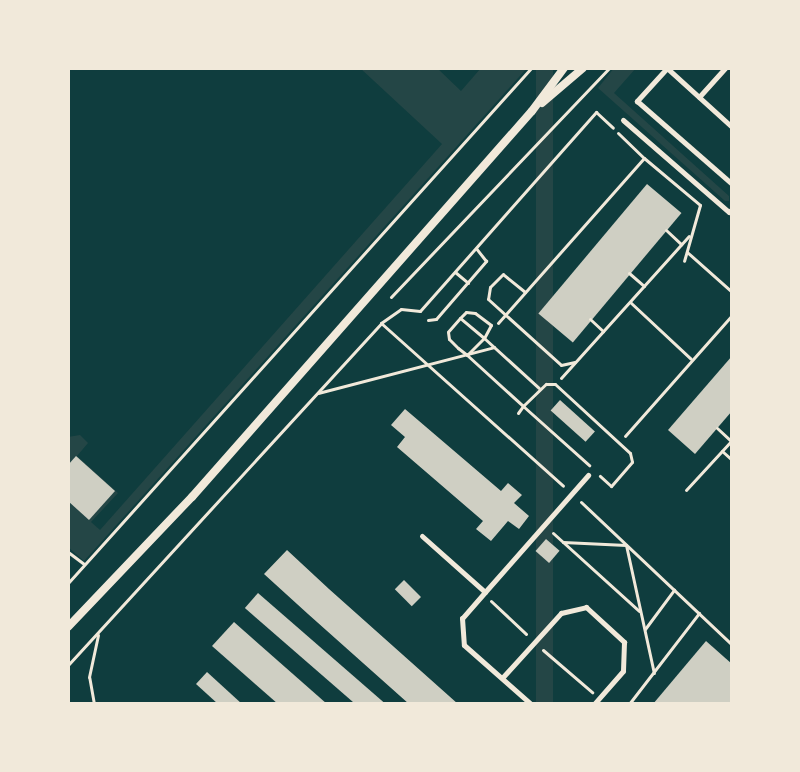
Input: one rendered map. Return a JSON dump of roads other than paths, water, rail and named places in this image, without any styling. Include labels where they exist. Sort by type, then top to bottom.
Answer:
[{"type":"street","points":[[68,627],[192,497],[532,111],[564,68]]},
{"type":"street","points":[[532,111],[583,68]]},
{"type":"lane","points":[[732,127],[667,68],[637,101],[732,184]]},
{"type":"lane","points":[[699,97],[725,68]]},
{"type":"lane","points":[[623,120],[731,212]]},
{"type":"lane","points":[[531,704],[464,645],[462,618],[588,475]]},
{"type":"lane","points":[[422,536],[484,593]]},
{"type":"lane","points":[[502,678],[561,613],[586,607],[624,642],[623,671],[594,704]]}]
